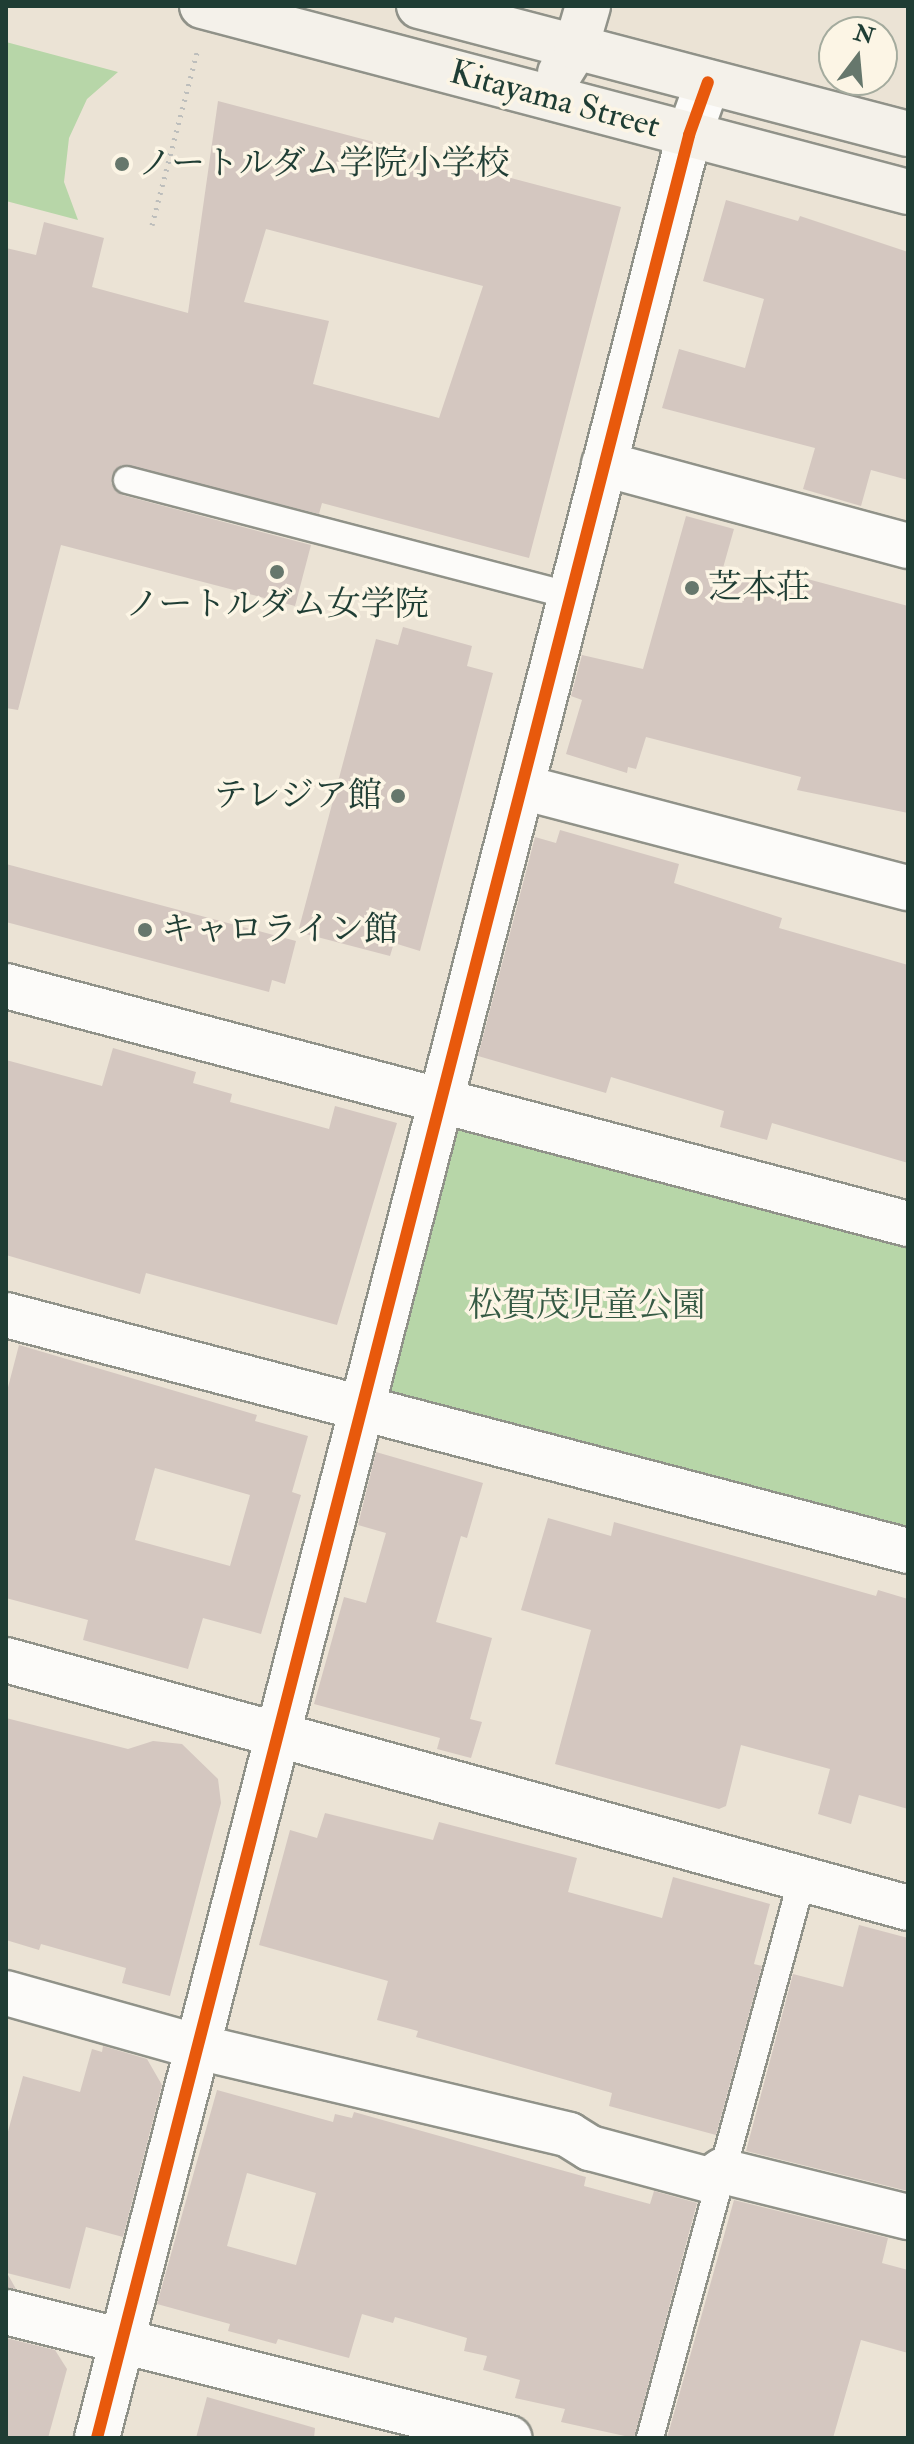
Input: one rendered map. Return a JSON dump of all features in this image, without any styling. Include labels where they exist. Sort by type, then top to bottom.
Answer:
[{"type":"street","name":"Kitayama Street","points":[[419,6],[559,31],[708,82],[908,134]]},
{"type":"street","points":[[545,99],[559,31],[588,6]]},
{"type":"street","name":"Kitayama Street","points":[[201,25],[545,99],[908,192]]},
{"type":"street","points":[[97,2438],[689,135],[708,82]]},
{"type":"street","points":[[604,464],[908,546]]},
{"type":"street","points":[[522,787],[908,888]]},
{"type":"street","points":[[6,986],[908,1224]]},
{"type":"street","points":[[6,1315],[908,1551]]},
{"type":"street","points":[[6,1660],[908,1908]]},
{"type":"street","points":[[6,1993],[198,2047],[569,2135],[590,2148],[709,2180],[722,2171],[908,2217]]},
{"type":"street","points":[[6,2312],[509,2438]]},
{"type":"lane","points":[[127,480],[571,596]]},
{"type":"lane","points":[[650,2438],[802,1879]]},
{"type":"path","points":[[152,225],[201,25]]},
{"type":"green space","points":[[6,42],[118,72],[87,99],[69,138],[64,182],[78,220],[6,201]]},
{"type":"green space","name":"松賀茂児童公園","points":[[464,1128],[908,1248],[908,1538],[398,1401],[384,1377],[446,1139]]},
{"type":"building","points":[[218,101],[621,207],[529,558],[322,503],[319,514],[122,465],[111,483],[122,495],[311,545],[295,606],[61,545],[18,710],[6,708],[6,248],[36,255],[44,222],[104,238],[92,287],[188,313]],"holes":[[[266,229],[483,286],[439,418],[313,384],[329,321],[244,302]]]},
{"type":"building","points":[[726,200],[798,221],[800,216],[908,252],[908,480],[871,470],[861,506],[803,489],[815,448],[662,408],[679,349],[745,368],[764,299],[703,281]]},
{"type":"building","points":[[686,516],[734,529],[721,575],[794,594],[800,577],[908,606],[908,813],[797,790],[801,777],[646,737],[636,769],[628,767],[627,773],[566,754],[582,700],[571,696],[582,655],[643,669]]},
{"type":"building","name":"テレジア館","points":[[403,627],[472,646],[467,666],[493,673],[420,951],[394,943],[390,956],[298,932],[376,639],[398,645]]},
{"type":"building","points":[[560,830],[679,864],[674,883],[782,918],[779,928],[908,965],[908,1163],[772,1123],[767,1140],[720,1127],[724,1111],[611,1077],[606,1093],[478,1056],[535,837],[556,843]]},
{"type":"building","name":"キャロライン館","points":[[6,864],[296,941],[285,984],[272,980],[269,992],[6,922]]},
{"type":"building","points":[[113,1048],[196,1072],[193,1083],[232,1094],[230,1102],[329,1129],[335,1106],[397,1123],[337,1325],[146,1273],[140,1294],[6,1255],[6,1060],[102,1086]]},
{"type":"building","points":[[19,1345],[257,1415],[255,1421],[308,1436],[292,1492],[301,1495],[261,1634],[203,1618],[188,1669],[83,1640],[88,1620],[6,1598],[6,1395]],"holes":[[[155,1468],[250,1495],[230,1566],[135,1540]]]},
{"type":"building","points":[[376,1452],[483,1483],[467,1538],[461,1536],[436,1622],[492,1638],[470,1719],[482,1722],[471,1758],[437,1749],[440,1738],[314,1704],[344,1597],[366,1603],[386,1533],[358,1525]]},
{"type":"building","points":[[548,1518],[611,1536],[614,1522],[876,1596],[878,1590],[908,1599],[908,1809],[859,1795],[851,1824],[818,1814],[830,1769],[741,1745],[726,1806],[719,1809],[555,1764],[591,1630],[521,1610]]},
{"type":"building","points":[[6,1718],[128,1749],[153,1741],[182,1744],[218,1779],[221,1803],[170,1996],[122,1983],[126,1968],[41,1944],[39,1950],[6,1940]]},
{"type":"building","points":[[325,1813],[433,1840],[439,1822],[577,1858],[568,1892],[662,1918],[673,1877],[770,1904],[754,1964],[762,1966],[716,2135],[609,2106],[612,2093],[416,2037],[418,2031],[377,2020],[388,1981],[259,1945],[290,1830],[317,1838]]},
{"type":"building","points":[[859,1925],[908,1938],[908,2191],[746,2151],[793,1974],[843,1987]]},
{"type":"building","points":[[103,2046],[147,2059],[162,2085],[123,2237],[86,2227],[70,2289],[7,2273],[16,2289],[6,2288],[6,2139],[23,2076],[80,2092],[92,2049],[102,2052]]},
{"type":"building","points":[[217,2090],[333,2122],[335,2114],[352,2118],[354,2112],[586,2177],[584,2186],[650,2204],[654,2191],[697,2203],[634,2438],[561,2422],[565,2409],[515,2398],[520,2380],[483,2370],[487,2356],[464,2351],[467,2338],[395,2317],[393,2323],[362,2314],[349,2358],[278,2339],[276,2344],[228,2331],[230,2324],[157,2304]],"holes":[[[247,2173],[316,2193],[296,2265],[227,2246]]]},
{"type":"building","points":[[734,2200],[888,2238],[882,2263],[908,2270],[908,2353],[861,2340],[833,2438],[667,2438]]},
{"type":"building","points":[[6,2338],[55,2350],[67,2369],[48,2438],[6,2438]]},
{"type":"building","points":[[207,2397],[315,2428],[314,2438],[196,2438]]},
{"type":"cycle path","points":[[97,2438],[689,135],[708,82]]},
{"type":"place","name":"ノートルダム学院小学校","points":[[122,164]]},
{"type":"place","name":"ノートルダム女学院","points":[[277,572]]},
{"type":"place","name":"芝本荘","points":[[692,588]]},
{"type":"place","name":"テレジア館","points":[[398,796]]},
{"type":"place","name":"キャロライン館","points":[[145,930]]}]
